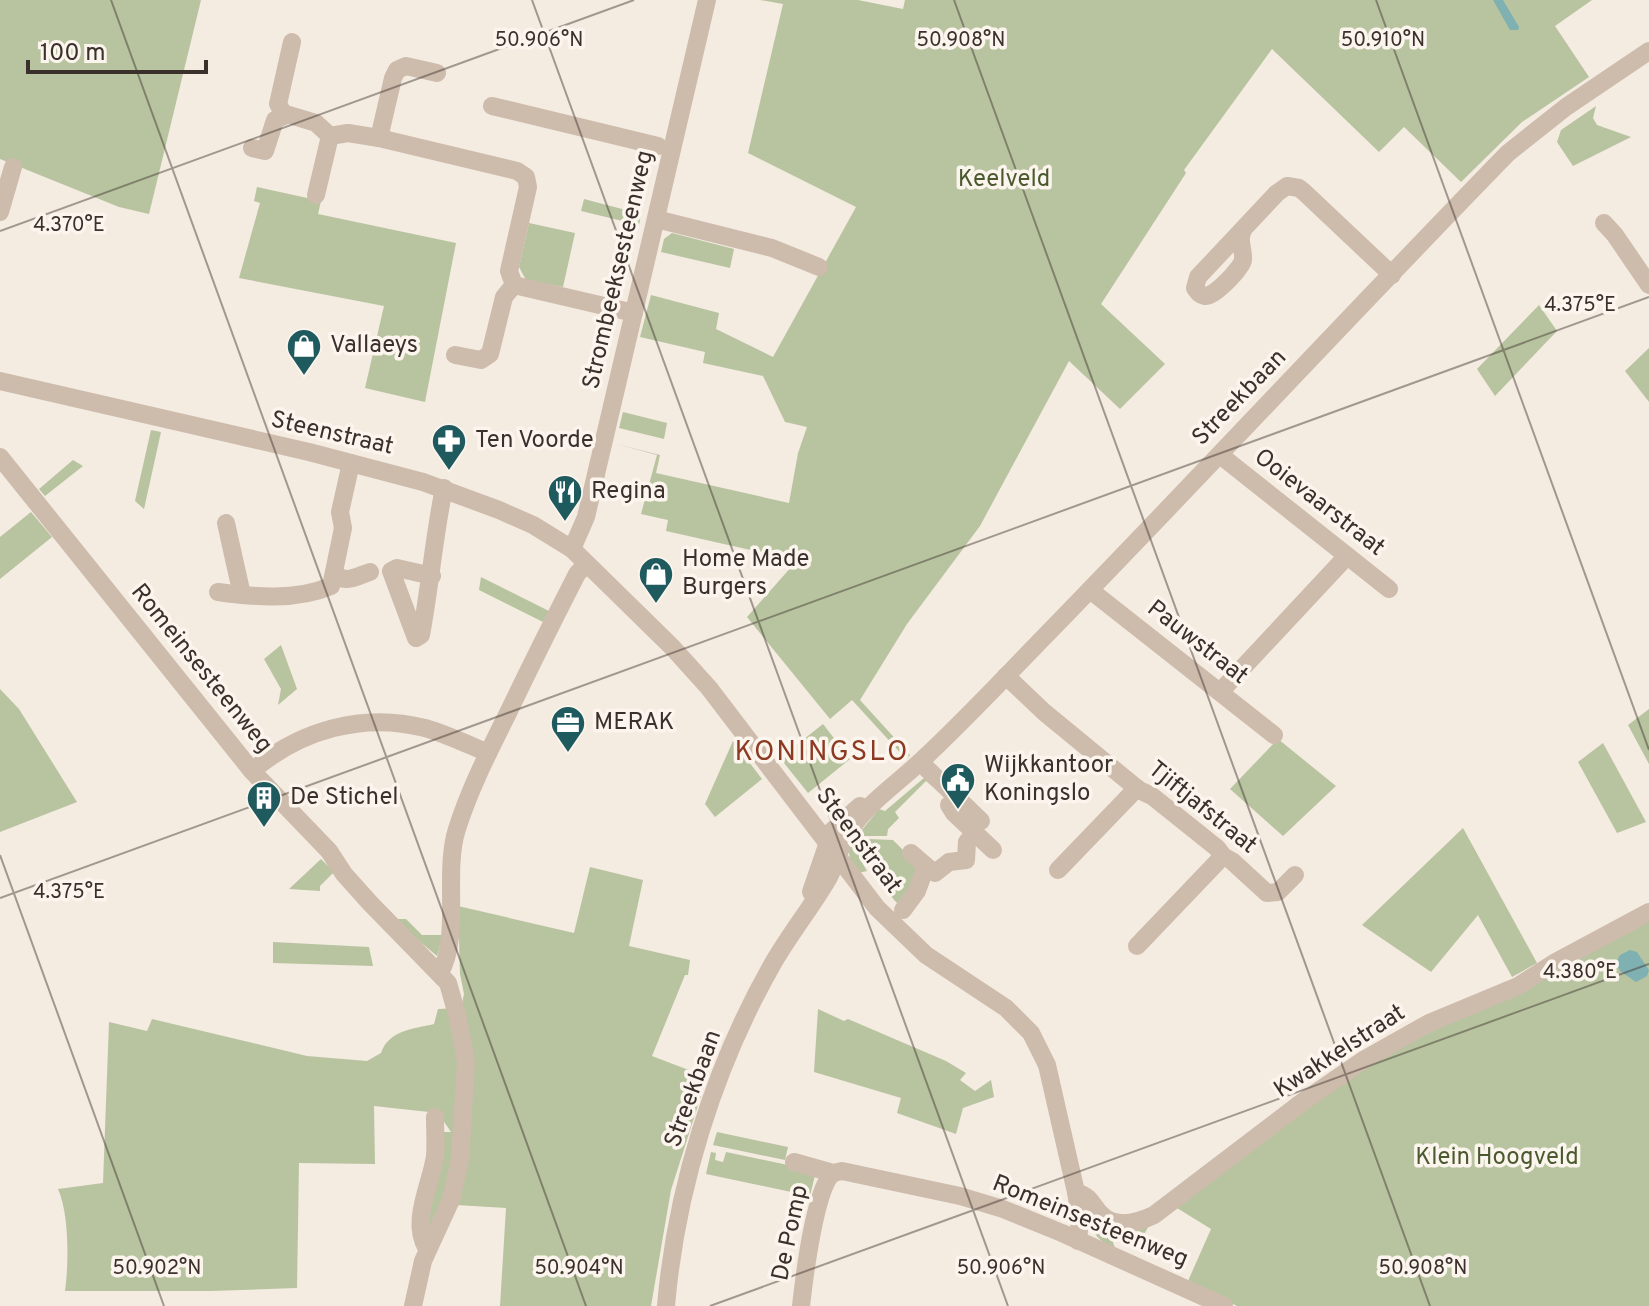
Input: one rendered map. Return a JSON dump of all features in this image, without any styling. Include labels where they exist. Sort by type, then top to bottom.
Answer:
[{"type":"street","name":"Strombeeksesteenweg","points":[[572,549],[586,517],[707,0]]},
{"type":"street","points":[[292,42],[278,104],[280,110],[286,115],[316,123],[330,136]]},
{"type":"street","name":"Streekbaan","points":[[810,903],[812,886],[839,822],[880,795],[920,762],[1518,145],[1566,107],[1649,51]]},
{"type":"street","points":[[379,138],[397,70],[406,66],[437,73]]},
{"type":"street","name":"Strombeeksesteenweg","points":[[492,106],[658,146]]},
{"type":"street","points":[[252,148],[265,151],[275,120],[286,115]]},
{"type":"street","points":[[330,136],[348,133],[379,138],[522,173],[528,187],[509,271],[514,285]]},
{"type":"street","points":[[316,195],[330,136]]},
{"type":"street","points":[[0,212],[13,167]]},
{"type":"street","points":[[1244,228],[1281,188],[1293,186],[1304,192],[1392,275]]},
{"type":"street","points":[[656,219],[772,248],[819,267]]},
{"type":"street","points":[[1604,223],[1649,285]]},
{"type":"street","points":[[514,285],[634,313]]},
{"type":"street","points":[[455,355],[481,360],[490,354],[504,297],[514,285]]},
{"type":"street","name":"Steenstraat","points":[[0,381],[351,463],[444,488],[517,517],[572,549],[693,670],[877,908],[914,944],[1006,1008],[1031,1033],[1047,1065],[1076,1192],[1080,1218],[1078,1241]]},
{"type":"street","name":"Ooievaarstraat","points":[[1220,455],[1389,589]]},
{"type":"street","name":"Romeinsesteenweg","points":[[0,457],[252,771],[329,851],[344,874],[370,903],[440,973]]},
{"type":"street","points":[[218,592],[294,596],[333,584],[343,528],[340,512],[351,463]]},
{"type":"street","points":[[432,576],[435,534],[444,488]]},
{"type":"street","points":[[226,523],[242,595]]},
{"type":"street","points":[[1220,692],[1347,556]]},
{"type":"street","points":[[413,1306],[427,1249],[448,1206],[460,1160],[466,1062],[454,1000],[448,983],[440,973],[448,948],[454,840],[488,753],[577,574],[586,564]]},
{"type":"street","points":[[335,573],[340,579],[347,580],[370,572]]},
{"type":"street","name":"Pauwstraat","points":[[1090,590],[1274,735]]},
{"type":"street","name":"Tjiftjafstraat","points":[[1006,676],[1044,712],[1271,894],[1278,892],[1295,875]]},
{"type":"street","points":[[252,771],[298,739],[364,723],[402,723],[427,729],[488,753]]},
{"type":"street","points":[[920,762],[978,827],[993,850]]},
{"type":"street","points":[[1058,870],[1137,788]]},
{"type":"street","name":"Streekbaan","points":[[666,1306],[682,1208],[711,1102],[753,1001],[839,858],[848,832],[880,795]]},
{"type":"street","points":[[949,805],[954,813],[978,827]]},
{"type":"street","points":[[911,853],[935,873],[949,862],[966,860],[967,842],[978,827]]},
{"type":"street","points":[[1137,946],[1223,856]]},
{"type":"street","points":[[903,910],[917,891],[926,866]]},
{"type":"street","name":"Kwakkelstraat","points":[[1076,1192],[1088,1197],[1108,1220],[1127,1224],[1149,1218],[1310,1096],[1365,1059],[1429,1023],[1518,986],[1649,912]]},
{"type":"street","points":[[427,1249],[421,1236],[420,1223],[435,1157],[435,1117]]},
{"type":"street","name":"Romeinsesteenweg","points":[[794,1162],[833,1173],[842,1171],[985,1203],[1224,1306]]},
{"type":"street","name":"De Pomp","points":[[801,1306],[824,1186],[833,1173]]},
{"type":"green space","points":[[0,0],[201,0],[149,214],[119,207],[0,159]]},
{"type":"green space","name":"Keelveld","points":[[760,0],[858,0],[903,9],[905,0],[1592,0],[1555,26],[1589,77],[1522,122],[1461,182],[1404,127],[1379,152],[1272,49],[1184,170],[1186,173],[1101,304],[1165,364],[1120,409],[1069,361],[980,526],[907,624],[860,700],[910,755],[906,759],[852,700],[830,719],[747,617],[793,565],[777,556],[666,531],[668,520],[641,514],[657,455],[616,444],[660,455],[656,473],[789,503],[798,453],[807,427],[785,422],[763,376],[703,363],[705,352],[640,337],[651,295],[719,313],[716,329],[773,357],[856,207],[748,153],[783,4]]},
{"type":"green space","points":[[1596,106],[1593,118],[1597,125],[1631,137],[1573,166],[1557,142],[1561,130]]},
{"type":"green space","points":[[257,187],[321,201],[318,214],[456,243],[425,402],[365,388],[384,306],[239,278],[260,203],[254,201]]},
{"type":"green space","points":[[584,199],[641,214],[639,225],[581,211]]},
{"type":"green space","points":[[529,223],[575,233],[563,287],[526,280],[519,267]]},
{"type":"green space","points":[[672,233],[734,249],[730,268],[661,252],[664,239]]},
{"type":"green space","points":[[1539,305],[1557,331],[1495,396],[1477,369]]},
{"type":"green space","points":[[1649,348],[1649,402],[1625,371]]},
{"type":"green space","points":[[623,412],[667,423],[664,439],[619,428]]},
{"type":"green space","points":[[151,430],[161,432],[144,509],[135,501]]},
{"type":"green space","points":[[73,460],[83,466],[45,496],[39,489]]},
{"type":"green space","points":[[31,512],[52,537],[0,579],[0,537]]},
{"type":"green space","points":[[481,577],[549,611],[543,622],[479,590]]},
{"type":"green space","points":[[281,645],[297,689],[278,705],[281,689],[264,659]]},
{"type":"green space","points":[[0,689],[19,709],[77,802],[0,832]]},
{"type":"green space","points":[[1649,709],[1649,764],[1628,725]]},
{"type":"green space","points":[[823,724],[850,759],[808,793],[780,758]]},
{"type":"green space","points":[[1278,739],[1336,786],[1283,836],[1230,789]]},
{"type":"green space","points":[[733,741],[762,779],[715,817],[705,804]]},
{"type":"green space","points":[[1603,743],[1646,822],[1617,833],[1578,762]]},
{"type":"green space","points":[[924,778],[932,786],[926,781],[895,812],[899,818],[888,829],[887,836],[857,836],[879,809],[885,811]]},
{"type":"green space","points":[[1463,828],[1537,963],[1512,977],[1478,915],[1431,972],[1362,925]]},
{"type":"green space","points":[[893,840],[916,863],[916,881],[905,893],[904,902],[898,904],[874,875],[864,850],[864,841]]},
{"type":"green space","points":[[860,844],[859,857],[867,871],[858,873],[850,859],[848,847]]},
{"type":"green space","points":[[321,859],[334,872],[320,886],[320,891],[289,889]]},
{"type":"green space","points":[[590,867],[643,880],[629,946],[690,960],[688,975],[685,975],[652,1056],[707,1077],[671,1190],[651,1306],[500,1306],[506,1208],[456,1205],[426,1241],[438,1132],[451,1132],[438,1113],[374,1106],[375,1164],[299,1163],[297,1288],[65,1291],[67,1238],[58,1189],[103,1183],[109,1022],[147,1031],[152,1019],[307,1056],[367,1061],[381,1053],[396,1035],[434,1024],[438,1009],[461,1008],[464,994],[460,974],[458,906],[574,933]]},
{"type":"green space","points":[[393,919],[406,919],[422,935],[443,935],[437,956]]},
{"type":"green space","name":"Klein Hoogveld","points":[[1649,920],[1649,1306],[1237,1306],[1188,1281],[1211,1229],[1177,1208],[1345,1076]]},
{"type":"green space","points":[[273,942],[369,947],[373,966],[273,963]]},
{"type":"green space","points":[[818,1009],[946,1061],[966,1073],[960,1080],[975,1091],[991,1080],[994,1097],[963,1108],[956,1134],[897,1113],[901,1098],[814,1072]]},
{"type":"green space","points":[[717,1132],[788,1147],[785,1160],[713,1145]]},
{"type":"green space","points":[[711,1152],[716,1153],[715,1160],[723,1162],[726,1152],[816,1171],[810,1196],[706,1174]]},
{"type":"green space","points":[[1087,1207],[1149,1225],[1145,1233],[1117,1234],[1113,1243],[1116,1250],[1102,1242],[1095,1233]]},
{"type":"water","points":[[1493,0],[1503,0],[1518,30],[1510,30]]},
{"type":"water","points":[[1630,950],[1637,952],[1649,970],[1647,976],[1636,982],[1620,971],[1616,963],[1620,955]]},
{"type":"place","name":"Vallaeys","points":[[304,377]]},
{"type":"place","name":"Ten Voorde","points":[[449,472]]},
{"type":"place","name":"Regina","points":[[565,523]]},
{"type":"place","name":"Home Made Burgers","points":[[656,605]]},
{"type":"place","name":"MERAK","points":[[568,754]]},
{"type":"place","name":"Wijkkantoor Koningslo","points":[[958,811]]},
{"type":"place","name":"De Stichel","points":[[264,829]]},
{"type":"district","name":"KONINGSLO","points":[[822,753]]}]
